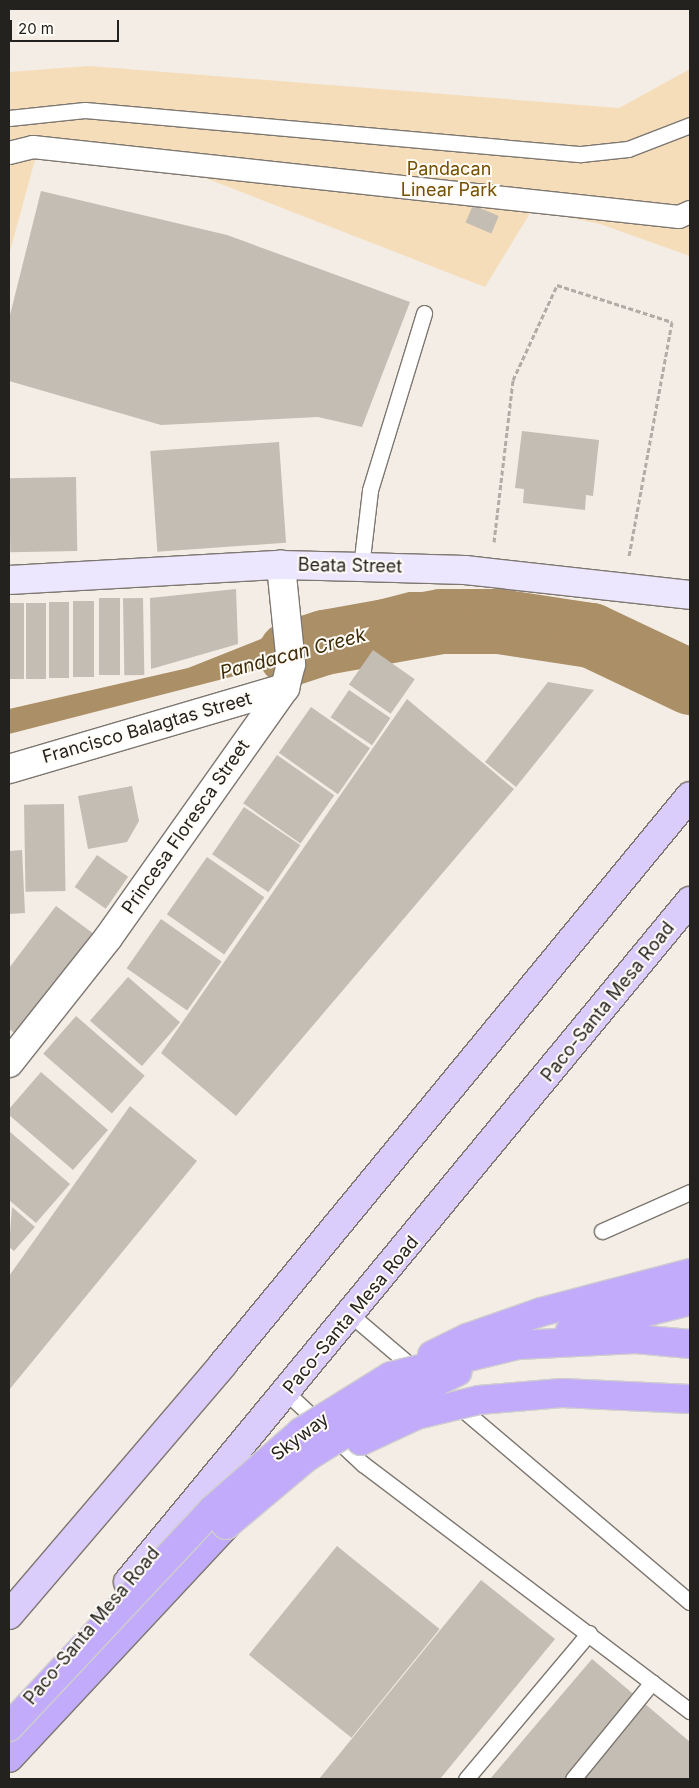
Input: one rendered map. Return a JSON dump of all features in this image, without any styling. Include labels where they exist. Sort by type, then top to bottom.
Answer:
[{"type":"highway","points":[[391,1376],[466,1338],[541,1312],[690,1274]]},
{"type":"highway","points":[[226,1525],[307,1457],[406,1397],[476,1363],[552,1335],[690,1301]]},
{"type":"highway","name":"Skyway","points":[[9,1726],[213,1509],[301,1432],[391,1376],[518,1345],[636,1339],[690,1344]]},
{"type":"highway","name":"Skyway","points":[[9,1758],[226,1525],[313,1468],[417,1415],[480,1400],[562,1393],[690,1399]]},
{"type":"main road","name":"Beata Street","points":[[9,580],[281,565],[361,566],[490,572],[626,585],[690,595]]},
{"type":"main road","points":[[9,1615],[223,1364],[690,796]]},
{"type":"main road","name":"Paco-Santa Mesa Road","points":[[9,1726],[287,1393],[690,901]]},
{"type":"street","points":[[9,153],[33,147],[679,217],[690,212]]},
{"type":"street","points":[[281,565],[287,614],[288,676]]},
{"type":"street","name":"Francisco Balagtas Street","points":[[9,769],[288,676]]},
{"type":"street","name":"Princesa Floresca Street","points":[[9,1063],[108,938],[288,676]]},
{"type":"lane","points":[[9,118],[85,110],[580,154],[628,149],[690,125]]},
{"type":"lane","points":[[361,566],[370,490],[424,312]]},
{"type":"lane","points":[[602,1231],[690,1192]]},
{"type":"lane","points":[[351,1315],[690,1602]]},
{"type":"lane","points":[[287,1393],[362,1464],[589,1632],[690,1711]]},
{"type":"lane","points":[[466,1779],[589,1632]]},
{"type":"lane","points":[[573,1779],[652,1682]]},
{"type":"path","points":[[490,572],[513,380],[557,285],[672,322],[630,537],[626,585]]},
{"type":"green space","name":"Pandacan Linear Park","points":[[89,66],[619,108],[690,69],[690,256],[600,224],[532,210],[485,287],[203,177],[86,148],[36,156],[9,255],[9,72]]},
{"type":"water","points":[[409,592],[503,592],[599,604],[690,650],[690,694],[630,666],[536,633],[424,616],[270,667],[9,734],[9,709],[188,668],[324,614]]},
{"type":"building","points":[[41,191],[227,235],[410,302],[362,427],[318,417],[161,425],[9,381],[9,319]]},
{"type":"building","points":[[473,205],[499,216],[491,233],[466,222]]},
{"type":"building","points":[[522,431],[599,440],[593,496],[586,495],[585,510],[523,503],[524,489],[515,488]]},
{"type":"building","points":[[279,442],[286,543],[157,552],[150,451]]},
{"type":"building","points":[[76,477],[77,551],[10,552],[9,478]]},
{"type":"building","points":[[236,589],[238,644],[151,669],[150,598]]},
{"type":"building","points":[[99,598],[120,598],[120,675],[99,675]]},
{"type":"building","points":[[123,598],[143,598],[144,675],[124,675]]},
{"type":"building","points":[[73,601],[94,601],[94,677],[73,677]]},
{"type":"building","points":[[49,602],[69,602],[69,678],[49,678]]},
{"type":"building","points":[[9,603],[24,603],[24,679],[9,679]]},
{"type":"building","points":[[26,603],[46,603],[46,679],[26,679]]},
{"type":"building","points":[[373,650],[415,679],[391,714],[349,684]]},
{"type":"building","points":[[548,682],[594,690],[516,787],[485,762]]},
{"type":"building","points":[[349,690],[390,718],[372,745],[331,717]]},
{"type":"building","points":[[407,699],[514,789],[236,1116],[161,1053]]},
{"type":"building","points":[[311,707],[370,748],[338,794],[279,753]]},
{"type":"building","points":[[277,755],[334,795],[300,843],[243,803]]},
{"type":"building","points":[[132,786],[139,821],[127,842],[88,849],[78,796]]},
{"type":"building","points":[[64,804],[66,891],[26,892],[24,805]]},
{"type":"building","points":[[244,807],[300,845],[269,892],[212,854]]},
{"type":"building","points":[[22,850],[25,913],[9,914],[9,851]]},
{"type":"building","points":[[97,855],[128,877],[106,909],[75,887]]},
{"type":"building","points":[[207,857],[264,897],[224,954],[167,914]]},
{"type":"building","points":[[56,906],[98,937],[21,1038],[9,1029],[9,968]]},
{"type":"building","points":[[161,919],[222,961],[187,1011],[127,968]]},
{"type":"building","points":[[128,977],[180,1022],[142,1066],[90,1021]]},
{"type":"building","points":[[76,1016],[145,1076],[112,1113],[43,1054]]},
{"type":"building","points":[[41,1072],[108,1130],[73,1170],[9,1115],[9,1109]]},
{"type":"building","points":[[130,1106],[197,1161],[9,1390],[9,1276]]},
{"type":"building","points":[[9,1131],[70,1184],[36,1223],[9,1200]]},
{"type":"building","points":[[12,1207],[35,1227],[14,1251],[9,1247]]},
{"type":"building","points":[[337,1546],[440,1629],[351,1738],[249,1655]]},
{"type":"building","points":[[481,1580],[555,1639],[440,1779],[319,1779]]},
{"type":"building","points":[[592,1659],[690,1742],[690,1779],[490,1779]]},
{"type":"waterway","name":"Pandacan Creek","points":[[290,653],[324,642],[441,621],[499,621],[591,635],[690,682]]}]
